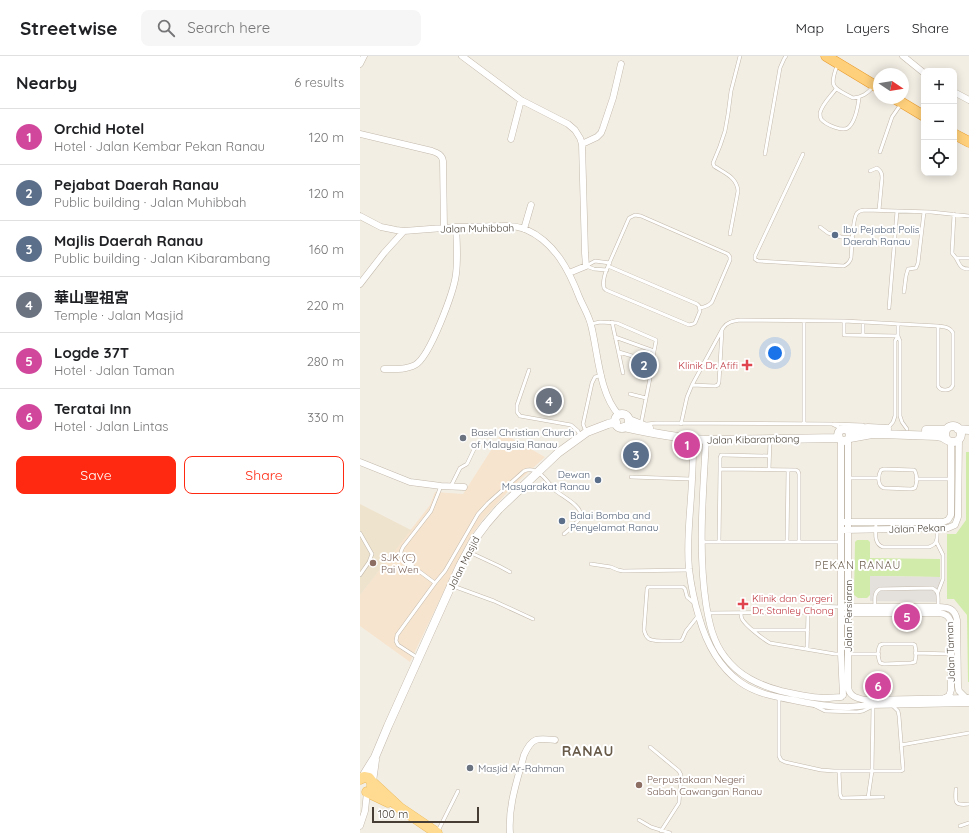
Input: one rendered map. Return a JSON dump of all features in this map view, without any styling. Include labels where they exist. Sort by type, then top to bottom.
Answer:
[{"type":"highway","points":[[826,56],[873,85]]},
{"type":"highway","points":[[904,104],[921,114]]},
{"type":"highway","points":[[957,136],[969,142]]},
{"type":"main road","points":[[361,778],[367,777],[400,808],[437,833]]},
{"type":"main road","points":[[363,791],[369,791],[372,787],[372,782]]},
{"type":"main road","points":[[363,791],[400,808]]},
{"type":"street","points":[[360,64],[364,56]]},
{"type":"street","points":[[462,56],[521,100],[568,124],[575,130],[580,138],[582,144],[586,266],[569,273]]},
{"type":"street","points":[[903,56],[921,71]]},
{"type":"street","points":[[582,144],[597,137],[601,133],[613,98],[621,64]]},
{"type":"street","points":[[957,94],[969,100]]},
{"type":"street","points":[[511,139],[521,100]]},
{"type":"street","points":[[360,134],[440,154],[443,162],[444,228]]},
{"type":"street","points":[[524,229],[530,205]]},
{"type":"street","name":"Jalan Muhibbah","points":[[360,216],[382,227],[404,231],[456,227],[507,226],[524,229],[538,237],[553,249],[569,273],[591,324],[605,389],[618,418]]},
{"type":"street","points":[[384,369],[408,368],[414,366],[423,358],[432,342],[456,275],[458,256],[456,227]]},
{"type":"street","points":[[360,284],[384,253],[404,231]]},
{"type":"street","points":[[624,414],[628,416],[627,424],[620,427],[618,418],[624,414]]},
{"type":"street","name":"Jalan Masjid","points":[[372,782],[376,757],[388,726],[451,585],[467,552],[480,531],[495,514],[558,453],[584,434],[618,418]]},
{"type":"street","name":"Jalan Kibarambang","points":[[627,424],[640,425],[669,435]]},
{"type":"street","name":"Jalan Kibarambang","points":[[627,424],[651,433],[706,440],[770,439],[872,434],[937,436],[953,440],[969,438]]},
{"type":"street","points":[[958,429],[960,434],[953,440],[945,435],[946,430],[950,427],[969,430]]},
{"type":"street","name":"Jalan Kibarambang","points":[[844,436],[868,428],[946,430]]},
{"type":"street","name":"Jalan Persiaran","points":[[844,436],[848,478],[848,689],[851,695]]},
{"type":"street","name":"Jalan Persiaran","points":[[842,696],[841,522],[844,436]]},
{"type":"street","points":[[693,439],[688,532],[689,570],[695,604],[707,642],[721,664],[730,674],[750,688],[766,694],[779,698],[835,707],[905,704],[968,699]]},
{"type":"street","points":[[706,440],[701,542],[704,590],[711,629],[718,647],[724,657],[741,674],[761,684],[789,693],[825,698],[847,694],[865,700],[945,698],[968,699]]},
{"type":"street","name":"Jalan Pekan","points":[[841,530],[938,525],[948,520],[951,515],[953,440]]},
{"type":"street","name":"Jalan Pekan","points":[[841,522],[938,525],[948,528],[955,525],[958,516],[958,479],[953,440]]},
{"type":"street","points":[[360,462],[410,482],[441,486],[464,486]]},
{"type":"street","points":[[692,479],[704,479]]},
{"type":"street","name":"Jalan Taman","points":[[876,610],[938,607],[949,608],[953,611],[957,620],[951,690],[945,698]]},
{"type":"street","name":"Jalan Taman","points":[[841,610],[876,610],[946,614],[951,622],[958,686],[961,693],[968,699]]},
{"type":"street","points":[[848,707],[854,701],[851,695]]},
{"type":"street","points":[[842,696],[840,703],[843,706],[848,707]]},
{"type":"street","points":[[510,833],[511,804],[524,755],[529,745],[534,740],[555,740]]},
{"type":"street","name":"Jalan Masjid","points":[[361,778],[376,757]]},
{"type":"street","points":[[360,804],[363,791]]},
{"type":"street","points":[[360,826],[365,811],[363,791]]},
{"type":"lane","points":[[730,234],[738,188],[732,178],[713,164],[725,131],[731,91],[740,56]]},
{"type":"lane","points":[[765,154],[780,68],[786,56]]},
{"type":"lane","points":[[838,64],[833,77],[834,86],[836,89],[853,98],[859,98],[873,90]]},
{"type":"lane","points":[[836,89],[821,111],[820,116],[822,120],[838,130],[844,130],[849,127],[856,111],[859,98]]},
{"type":"lane","points":[[880,152],[897,104]]},
{"type":"lane","points":[[803,154],[755,256],[755,259],[758,261],[844,266],[850,262],[854,221],[857,213],[861,210],[924,212],[969,216]]},
{"type":"lane","points":[[870,171],[877,168],[882,173],[879,210]]},
{"type":"lane","points":[[889,308],[897,211]]},
{"type":"lane","points":[[904,292],[908,269],[916,268],[918,263],[924,212]]},
{"type":"lane","points":[[954,214],[952,253],[961,267],[969,269]]},
{"type":"lane","points":[[635,215],[641,216],[728,254],[730,260],[712,302],[707,306],[700,308],[694,323],[689,325],[604,288],[604,277],[629,218],[635,215]]},
{"type":"lane","points":[[820,227],[828,233],[853,238]]},
{"type":"lane","points":[[956,258],[969,258]]},
{"type":"lane","points":[[586,266],[595,262],[697,304],[700,308]]},
{"type":"lane","points":[[586,266],[594,269],[608,267]]},
{"type":"lane","points":[[681,424],[687,397],[692,385],[723,328],[729,322],[740,320],[844,321],[938,326],[948,328],[953,333],[953,385],[950,390],[941,390],[938,386],[938,326]]},
{"type":"lane","points":[[804,321],[804,424]]},
{"type":"lane","points":[[844,321],[844,335],[898,336]]},
{"type":"lane","points":[[612,322],[623,373]]},
{"type":"lane","points":[[591,324],[612,322],[656,340],[652,368],[640,425],[656,423],[832,424],[867,425],[883,429],[892,422],[895,416],[895,341],[898,336]]},
{"type":"lane","points":[[863,335],[864,322]]},
{"type":"lane","points":[[898,324],[898,336],[900,341],[900,416],[907,429]]},
{"type":"lane","points":[[692,385],[715,386],[718,384],[723,328]]},
{"type":"lane","points":[[615,337],[654,351]]},
{"type":"lane","points":[[619,352],[652,362]]},
{"type":"lane","points":[[529,370],[516,412],[520,416],[571,425],[584,434]]},
{"type":"lane","points":[[584,434],[583,424],[592,383],[595,377],[602,376]]},
{"type":"lane","points":[[630,394],[646,398]]},
{"type":"lane","points":[[832,424],[844,436]]},
{"type":"lane","points":[[769,470],[770,439]]},
{"type":"lane","points":[[451,486],[460,468],[467,464],[477,443]]},
{"type":"lane","points":[[719,542],[721,456],[770,456]]},
{"type":"lane","points":[[418,659],[398,645],[396,641],[397,635],[435,582],[445,571],[478,514],[488,502],[524,471],[528,469],[538,472],[557,492],[566,497],[580,511],[580,519],[564,534]]},
{"type":"lane","points":[[720,469],[798,471],[798,542]]},
{"type":"lane","points":[[884,469],[914,470],[916,472],[916,479],[916,486],[915,488],[911,489],[882,488],[879,485],[880,472],[884,469]]},
{"type":"lane","points":[[787,542],[788,470]]},
{"type":"lane","points":[[631,477],[692,479]]},
{"type":"lane","points":[[848,478],[879,478]]},
{"type":"lane","points":[[916,479],[958,479]]},
{"type":"lane","points":[[435,582],[404,560],[401,557],[401,550],[431,511],[441,486]]},
{"type":"lane","points":[[876,522],[876,540],[878,545],[883,547],[929,547],[935,544],[938,525]]},
{"type":"lane","points":[[360,532],[372,554],[369,562],[360,575]]},
{"type":"lane","points":[[936,541],[944,555],[943,579],[938,592],[938,607]]},
{"type":"lane","points":[[701,542],[841,542]]},
{"type":"lane","points":[[467,552],[510,572]]},
{"type":"lane","points":[[591,564],[611,567],[623,571],[689,570]]},
{"type":"lane","points":[[451,585],[533,619]]},
{"type":"lane","points":[[695,604],[687,597],[683,587],[648,587],[646,589],[644,630],[646,637],[652,640],[680,641],[698,616]]},
{"type":"lane","points":[[876,610],[875,594],[877,590],[880,589],[932,588],[936,589],[938,592]]},
{"type":"lane","points":[[708,613],[808,612],[816,606],[841,610]]},
{"type":"lane","points":[[808,612],[808,649]]},
{"type":"lane","points":[[741,613],[742,620],[770,643],[841,654]]},
{"type":"lane","points":[[753,630],[808,630]]},
{"type":"lane","points":[[883,644],[913,644],[915,646],[915,653],[915,662],[911,663],[882,663],[879,661],[879,647],[883,644]]},
{"type":"lane","points":[[915,653],[954,654]]},
{"type":"lane","points":[[848,654],[879,654]]},
{"type":"lane","points":[[779,698],[779,756],[781,760],[821,770],[839,771],[903,770],[899,716],[898,711],[891,704]]},
{"type":"lane","points":[[812,704],[825,711],[857,712],[876,705],[872,771],[868,798]]},
{"type":"lane","points":[[899,716],[905,704]]},
{"type":"lane","points":[[901,745],[969,733]]},
{"type":"lane","points":[[650,747],[679,771],[681,775],[679,803],[661,831]]},
{"type":"lane","points":[[839,771],[840,797],[883,797]]},
{"type":"lane","points":[[956,789],[955,800],[958,804],[969,804]]},
{"type":"lane","points":[[437,833],[458,791]]},
{"type":"lane","points":[[640,820],[647,825],[670,833]]},
{"type":"lane","points":[[960,826],[969,823]]},
{"type":"shaded area","points":[[502,433],[545,457],[512,487],[484,518],[470,537],[410,662],[360,626],[360,595],[430,505],[435,492],[463,494]]},
{"type":"shaded area","name":"SJK (C) Pai Wen","points":[[360,504],[411,530],[360,595]]},
{"type":"shaded area","points":[[870,576],[940,577],[940,602],[870,601]]},
{"type":"green space","points":[[966,452],[969,452],[969,682],[967,615],[954,599],[947,599],[947,534],[956,534],[966,520]]},
{"type":"green space","points":[[857,540],[868,540],[870,542],[870,558],[940,559],[940,577],[870,576],[870,595],[867,598],[858,598],[854,595],[855,542]]},
{"type":"place","name":"Ibu Pejabat Polis Daerah Ranau","points":[[835,235]]},
{"type":"place","name":"Pejabat Daerah Ranau","points":[[644,365]]},
{"type":"place","name":"Klinik Dr. Afifi","points":[[747,365]]},
{"type":"place","name":"華山聖祖宮","points":[[549,401]]},
{"type":"place","name":"Basel Christian Church of Malaysia Ranau","points":[[463,438]]},
{"type":"place","name":"Orchid Hotel","points":[[687,445]]},
{"type":"place","name":"Majlis Daerah Ranau","points":[[636,455]]},
{"type":"place","name":"Dewan Masyarakat Ranau","points":[[598,480]]},
{"type":"place","name":"Balai Bomba and Penyelamat Ranau","points":[[562,521]]},
{"type":"place","name":"SJK (C) Pai Wen","points":[[373,563]]},
{"type":"place","name":"Klinik dan Surgeri Dr. Stanley Chong","points":[[743,604]]},
{"type":"place","name":"Logde 37T","points":[[907,617]]},
{"type":"place","name":"Teratai Inn","points":[[878,686]]},
{"type":"place","name":"Masjid Ar-Rahman","points":[[470,768]]},
{"type":"place","name":"Perpustakaan Negeri Sabah Cawangan Ranau","points":[[639,785]]},
{"type":"district","name":"PEKAN RANAU","points":[[858,565]]},
{"type":"district","name":"RANAU","points":[[588,751]]}]
